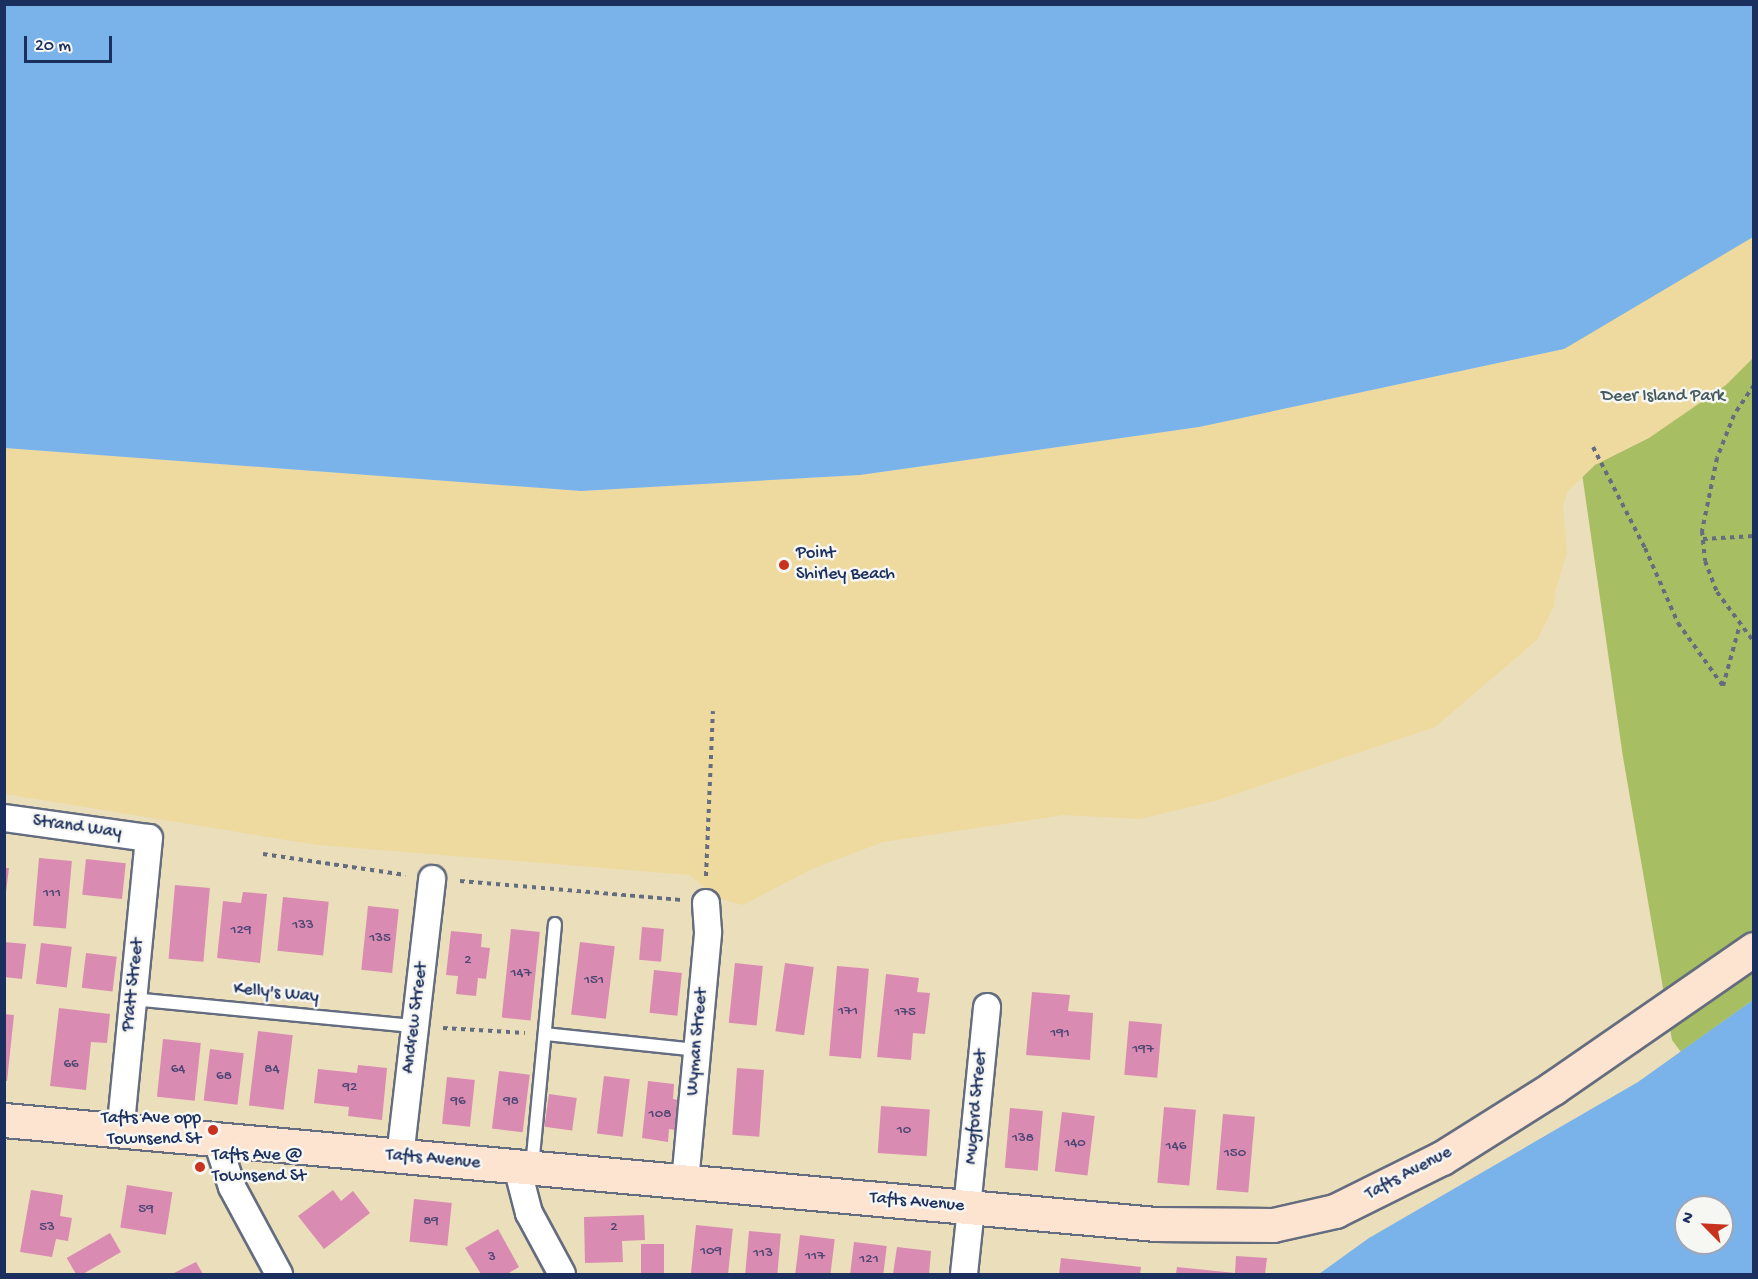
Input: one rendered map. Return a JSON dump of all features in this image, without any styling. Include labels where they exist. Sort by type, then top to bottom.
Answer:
[{"type":"main road","name":"Tafts Avenue","points":[[4,1120],[969,1208],[1220,1227],[1287,1224],[1322,1215],[1391,1186],[1442,1158],[1553,1088],[1754,949]]},
{"type":"street","name":"Strand Way","points":[[4,818],[148,838]]},
{"type":"street","name":"Pratt Street","points":[[120,1132],[148,838]]},
{"type":"street","name":"Andrew Street","points":[[400,1157],[432,879]]},
{"type":"street","name":"Wyman Street","points":[[685,1182],[708,932],[706,903]]},
{"type":"street","name":"Mugford Street","points":[[964,1275],[987,1007]]},
{"type":"street","points":[[217,1141],[232,1187],[279,1275]]},
{"type":"street","points":[[525,1168],[533,1221],[562,1275]]},
{"type":"lane","points":[[525,1168],[545,1034],[555,924]]},
{"type":"lane","name":"Kelly's Way","points":[[133,999],[415,1026]]},
{"type":"lane","points":[[545,1034],[697,1050]]},
{"type":"path","points":[[1754,385],[1734,415],[1718,458],[1706,504],[1703,539],[1705,561],[1717,592],[1739,627],[1754,642]]},
{"type":"path","points":[[1593,447],[1645,548],[1678,623],[1723,686],[1739,627]]},
{"type":"path","points":[[1703,539],[1754,536]]},
{"type":"path","points":[[263,854],[432,879],[706,903],[713,711]]},
{"type":"path","points":[[415,1026],[545,1034]]},
{"type":"green space","name":"Deer Island Park","points":[[1753,237],[1753,1000],[1681,1052],[1672,1040],[1623,757],[1564,349]]},
{"type":"sand","name":"Point Shirley Beach","points":[[1753,237],[1753,358],[1726,385],[1649,438],[1595,465],[1567,492],[1563,507],[1567,553],[1555,592],[1554,606],[1537,640],[1435,727],[1215,801],[1140,819],[1064,815],[883,842],[812,869],[743,905],[717,898],[690,875],[317,845],[5,794],[4,448],[581,491],[860,475],[1199,427],[1564,349]]},
{"type":"water","points":[[4,5],[1753,5],[1753,237],[1564,349],[1199,427],[860,475],[581,491],[5,448]]},
{"type":"water","points":[[1753,1000],[1753,1274],[1319,1274],[1369,1238],[1638,1082]]},
{"type":"building","points":[[39,858],[72,861],[66,929],[33,926]]},
{"type":"building","points":[[86,859],[126,863],[122,899],[82,895]]},
{"type":"building","points":[[4,868],[9,868],[6,892],[4,892]]},
{"type":"building","points":[[175,885],[210,888],[203,962],[169,959]]},
{"type":"building","points":[[243,892],[267,894],[260,963],[217,958],[223,901],[241,903]]},
{"type":"building","points":[[283,897],[329,902],[323,956],[277,951]]},
{"type":"building","points":[[368,906],[399,909],[392,973],[361,970]]},
{"type":"building","points":[[642,927],[664,929],[661,962],[639,960]]},
{"type":"building","points":[[511,929],[540,932],[531,1021],[502,1018]]},
{"type":"building","points":[[451,931],[482,934],[481,947],[490,948],[486,979],[478,978],[476,996],[456,994],[458,976],[446,975]]},
{"type":"building","points":[[4,942],[26,944],[22,979],[4,977]]},
{"type":"building","points":[[580,942],[615,946],[606,1019],[571,1014]]},
{"type":"building","points":[[41,943],[72,947],[67,987],[36,984]]},
{"type":"building","points":[[86,953],[117,957],[113,992],[82,988]]},
{"type":"building","points":[[735,963],[763,966],[757,1026],[729,1023]]},
{"type":"building","points":[[785,963],[814,967],[804,1035],[775,1031]]},
{"type":"building","points":[[837,966],[869,969],[861,1058],[829,1056]]},
{"type":"building","points":[[654,970],[682,973],[677,1016],[650,1013]]},
{"type":"building","points":[[886,974],[919,978],[917,992],[930,993],[925,1034],[913,1033],[911,1060],[877,1057]]},
{"type":"building","points":[[1032,992],[1070,995],[1068,1011],[1093,1013],[1090,1060],[1026,1055]]},
{"type":"building","points":[[59,1008],[110,1014],[107,1043],[91,1042],[86,1090],[50,1086]]},
{"type":"building","points":[[4,1014],[14,1015],[7,1081],[4,1081]]},
{"type":"building","points":[[1129,1021],[1162,1024],[1157,1078],[1124,1075]]},
{"type":"building","points":[[258,1031],[293,1035],[284,1110],[249,1105]]},
{"type":"building","points":[[163,1039],[201,1043],[195,1101],[157,1097]]},
{"type":"building","points":[[210,1049],[244,1053],[237,1105],[204,1101]]},
{"type":"building","points":[[358,1065],[387,1068],[382,1120],[348,1116],[349,1107],[314,1103],[318,1069],[357,1073]]},
{"type":"building","points":[[737,1068],[764,1070],[759,1137],[732,1135]]},
{"type":"building","points":[[499,1071],[530,1075],[523,1132],[492,1129]]},
{"type":"building","points":[[604,1076],[630,1079],[623,1137],[597,1134]]},
{"type":"building","points":[[447,1077],[475,1080],[470,1127],[442,1124]]},
{"type":"building","points":[[648,1081],[674,1084],[673,1099],[678,1100],[675,1130],[669,1129],[668,1142],[642,1138]]},
{"type":"building","points":[[549,1094],[577,1098],[572,1131],[544,1127]]},
{"type":"building","points":[[881,1106],[930,1109],[927,1156],[878,1153]]},
{"type":"building","points":[[1164,1107],[1196,1110],[1189,1185],[1157,1183]]},
{"type":"building","points":[[1010,1108],[1043,1111],[1038,1171],[1005,1168]]},
{"type":"building","points":[[1062,1112],[1095,1116],[1087,1176],[1055,1172]]},
{"type":"building","points":[[1223,1114],[1255,1117],[1248,1192],[1216,1190]]},
{"type":"building","points":[[127,1185],[172,1192],[166,1235],[120,1227]]},
{"type":"building","points":[[31,1190],[63,1195],[60,1216],[72,1218],[68,1241],[56,1239],[52,1257],[20,1252]]},
{"type":"building","points":[[333,1190],[341,1201],[353,1191],[370,1213],[324,1249],[298,1216]]},
{"type":"building","points":[[414,1199],[452,1203],[447,1246],[410,1242]]},
{"type":"building","points":[[644,1215],[645,1240],[622,1241],[623,1262],[585,1263],[584,1217]]},
{"type":"building","points":[[696,1225],[733,1229],[728,1274],[691,1274]]},
{"type":"building","points":[[498,1229],[519,1267],[507,1274],[481,1274],[465,1248]]},
{"type":"building","points":[[749,1231],[781,1234],[777,1274],[745,1274]]},
{"type":"building","points":[[110,1233],[121,1252],[83,1274],[76,1274],[67,1258]]},
{"type":"building","points":[[800,1235],[835,1239],[830,1274],[795,1274]]},
{"type":"building","points":[[854,1242],[887,1246],[883,1274],[850,1274]]},
{"type":"building","points":[[641,1244],[664,1244],[664,1274],[641,1274]]},
{"type":"building","points":[[897,1247],[931,1251],[929,1274],[893,1274]]},
{"type":"building","points":[[1236,1256],[1267,1258],[1265,1274],[1176,1274],[1177,1267],[1235,1273]]},
{"type":"building","points":[[1061,1258],[1141,1267],[1140,1274],[1059,1274]]},
{"type":"building","points":[[196,1262],[203,1274],[172,1274]]},
{"type":"place","name":"Point Shirley Beach","points":[[784,565]]},
{"type":"place","name":"Tafts Ave opp Townsend St","points":[[213,1130]]},
{"type":"place","name":"Tafts Ave @ Townsend St","points":[[200,1167]]}]
